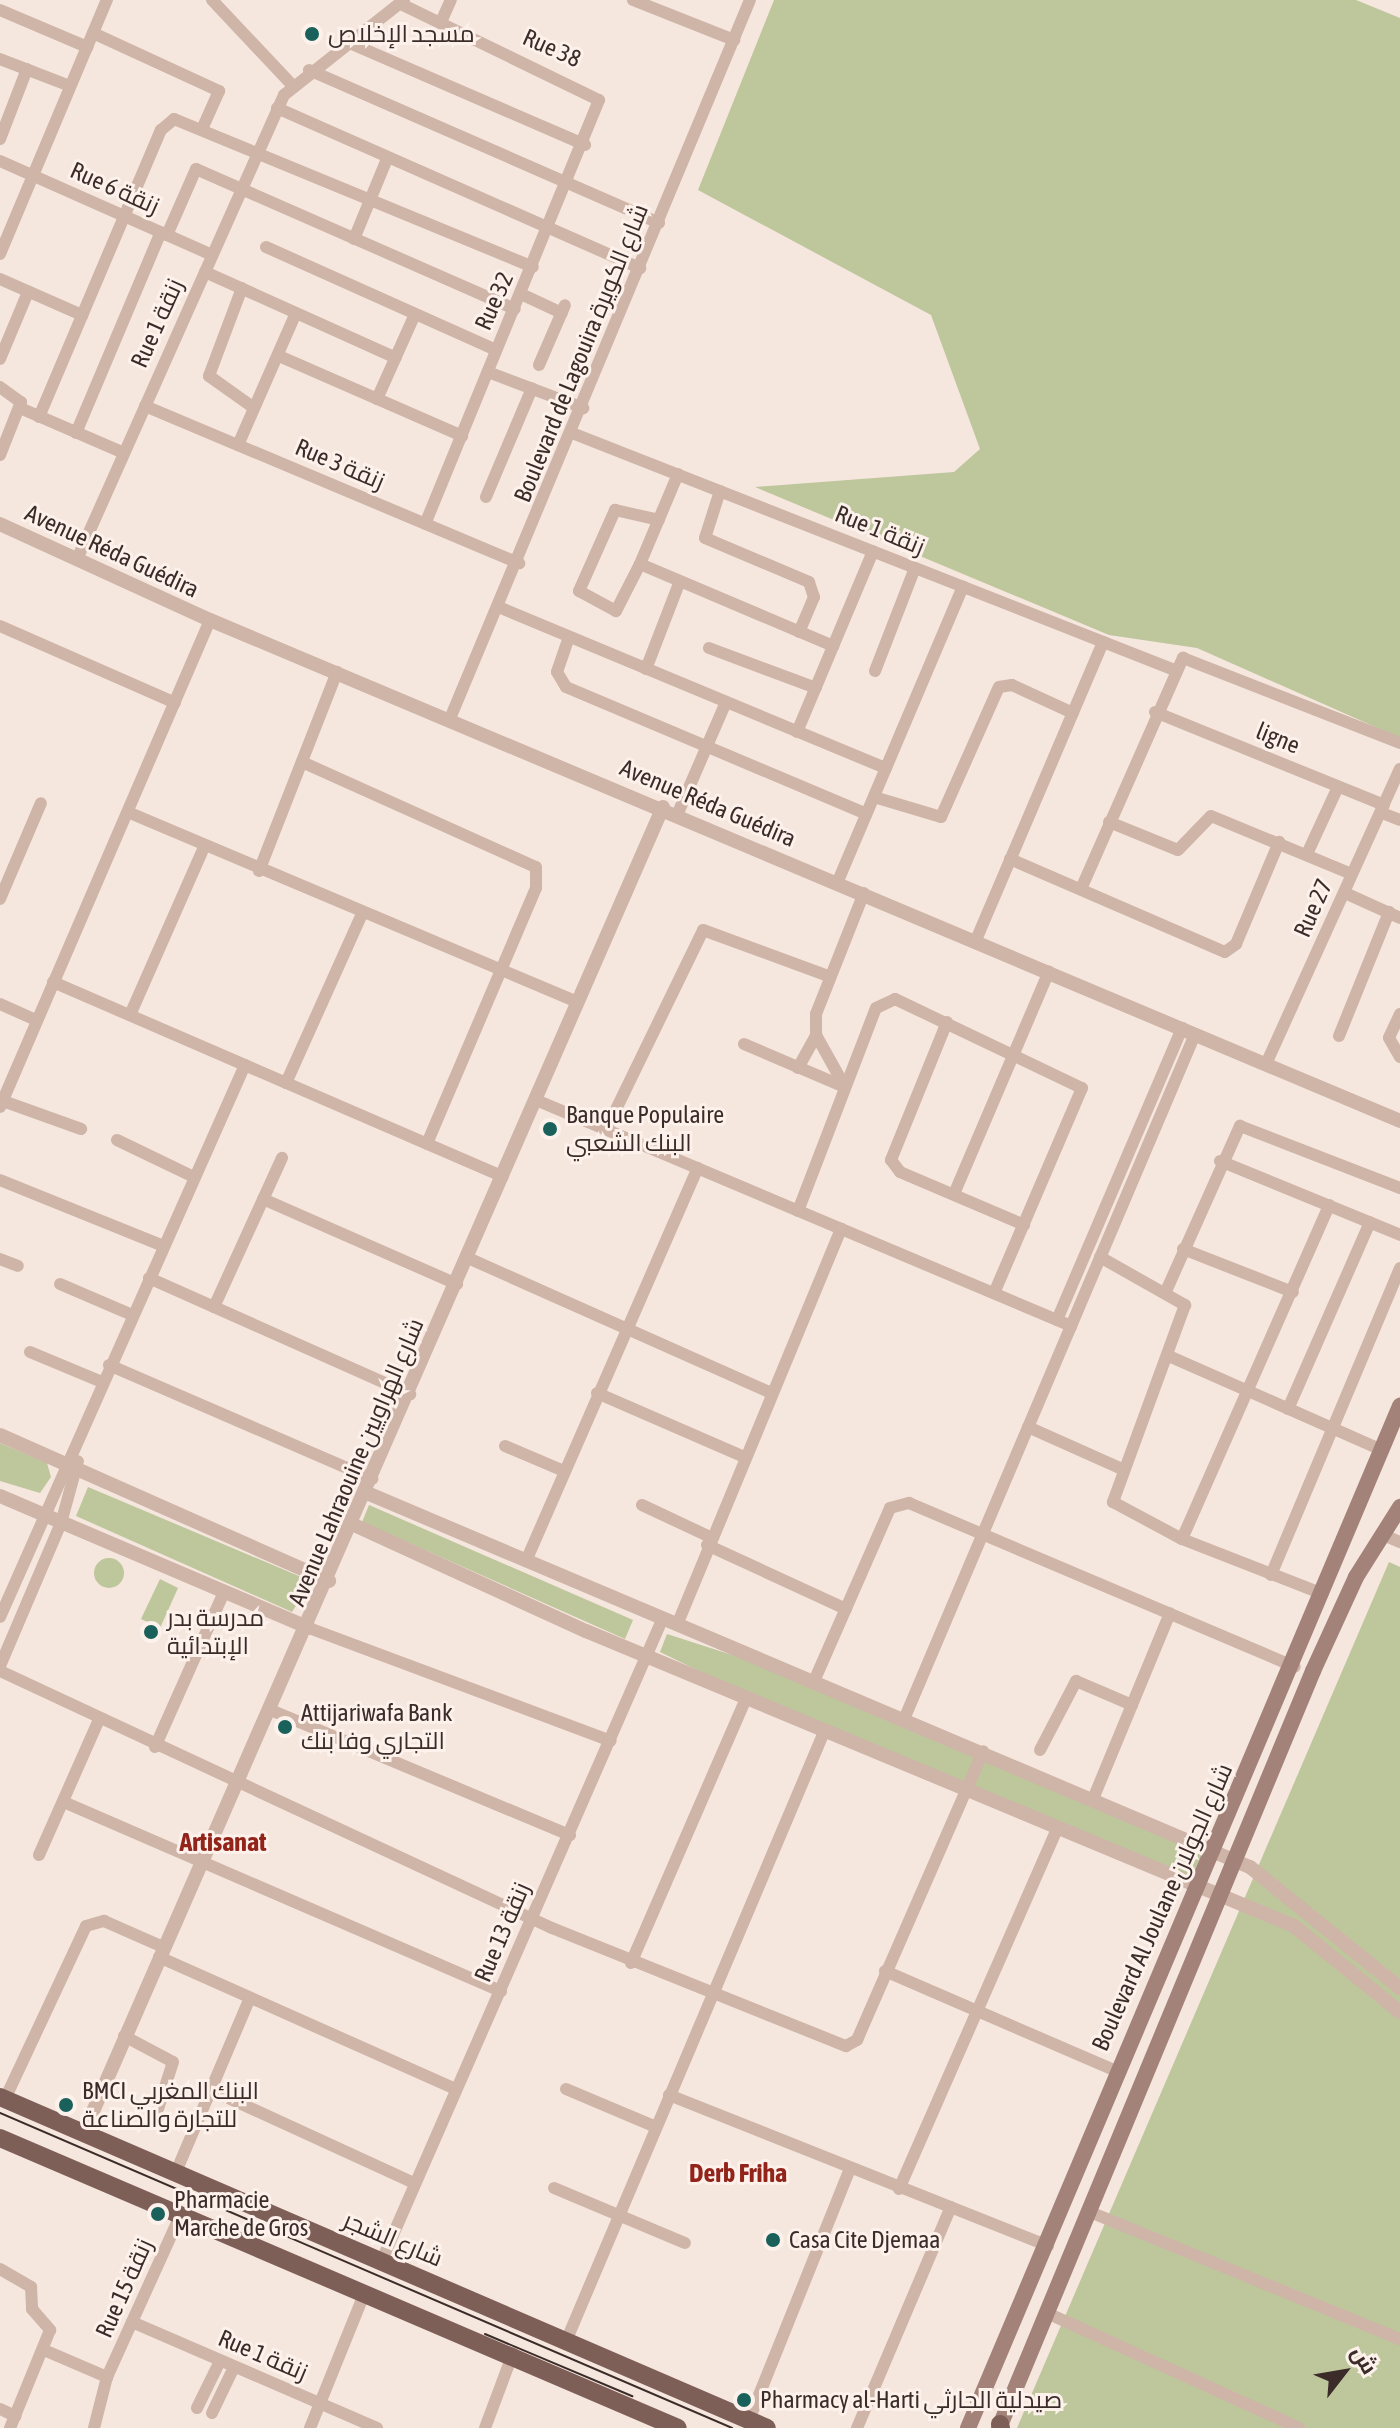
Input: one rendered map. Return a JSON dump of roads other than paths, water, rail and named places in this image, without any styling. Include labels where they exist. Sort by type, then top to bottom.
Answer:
[{"type":"main road","name":"Boulevard Al Joulane شارع الجولان","points":[[968,2428],[1048,2246],[1116,2071],[1199,1891],[1295,1667],[1400,1406]]},
{"type":"main road","name":"Boulevard Al Joulane شارع الجولان","points":[[1000,2427],[1232,1859],[1381,1534],[1400,1507]]},
{"type":"main road","name":"شارع الشجر","points":[[2,2098],[567,2339],[767,2428]]},
{"type":"main road","points":[[0,2138],[513,2353],[655,2424],[678,2428]]},
{"type":"street","points":[[0,254],[107,0]]},
{"type":"street","points":[[212,0],[292,85]]},
{"type":"street","points":[[441,22],[451,0]]},
{"type":"street","points":[[633,0],[734,40]]},
{"type":"street","name":"Boulevard de Lagouira شارع الكويرة","points":[[449,721],[501,608],[750,0]]},
{"type":"street","name":"Rue 1 زنقة","points":[[78,557],[277,108],[292,85],[309,70],[352,44],[402,2]]},
{"type":"street","name":"Rue 38","points":[[402,2],[594,91],[599,106],[569,184]]},
{"type":"street","points":[[0,10],[87,47]]},
{"type":"street","points":[[93,33],[219,91],[203,127]]},
{"type":"street","points":[[352,44],[585,145]]},
{"type":"street","points":[[0,59],[70,86]]},
{"type":"street","points":[[0,139],[27,69]]},
{"type":"street","points":[[309,70],[659,223]]},
{"type":"street","points":[[277,108],[640,268]]},
{"type":"street","points":[[39,417],[167,122],[203,127],[369,202],[533,267]]},
{"type":"street","points":[[354,239],[387,159]]},
{"type":"street","name":"Rue 6 زنقة","points":[[0,161],[212,255]]},
{"type":"street","points":[[76,433],[196,169],[515,309]]},
{"type":"street","name":"Rue 32","points":[[425,524],[496,350],[569,184]]},
{"type":"street","points":[[266,247],[496,350]]},
{"type":"street","points":[[205,272],[396,358]]},
{"type":"street","points":[[0,279],[82,315]]},
{"type":"street","points":[[242,288],[210,380],[254,408]]},
{"type":"street","points":[[0,359],[28,292]]},
{"type":"street","points":[[521,294],[564,309],[539,365]]},
{"type":"street","points":[[238,445],[296,313]]},
{"type":"street","points":[[377,399],[415,314]]},
{"type":"street","points":[[279,356],[462,436]]},
{"type":"street","points":[[488,372],[583,408]]},
{"type":"street","points":[[0,387],[20,397],[20,408],[0,455]]},
{"type":"street","points":[[486,497],[532,388]]},
{"type":"street","name":"Rue 3 زنقة","points":[[145,406],[519,563]]},
{"type":"street","points":[[20,408],[124,453]]},
{"type":"street","name":"Rue 1 زنقة","points":[[572,433],[1172,669]]},
{"type":"street","points":[[659,520],[615,510],[579,591],[613,612],[640,564],[659,520],[678,474]]},
{"type":"street","points":[[720,491],[705,538],[809,582],[814,597],[799,632]]},
{"type":"street","name":"Avenue Réda Guédira","points":[[0,524],[78,557],[210,620],[678,813],[1400,1121]]},
{"type":"street","points":[[797,732],[873,551]]},
{"type":"street","points":[[640,564],[833,646]]},
{"type":"street","points":[[875,671],[915,568]]},
{"type":"street","points":[[646,669],[680,581]]},
{"type":"street","points":[[838,881],[963,586]]},
{"type":"street","points":[[501,608],[886,768]]},
{"type":"street","points":[[81,1129],[1,1104],[130,813],[210,620]]},
{"type":"street","points":[[0,626],[175,703]]},
{"type":"street","points":[[569,637],[557,672],[561,684],[866,814]]},
{"type":"street","points":[[976,940],[1103,642]]},
{"type":"street","points":[[709,648],[816,688]]},
{"type":"street","points":[[1081,889],[1172,669],[1189,657],[1398,742]]},
{"type":"street","points":[[259,871],[337,672]]},
{"type":"street","points":[[874,797],[941,817],[999,687],[1012,685],[1073,713]]},
{"type":"street","points":[[678,813],[726,702]]},
{"type":"street","name":"ligne","points":[[1155,712],[1338,787],[1400,820]]},
{"type":"street","points":[[302,762],[527,857],[536,888],[427,1144]]},
{"type":"street","name":"Rue 27","points":[[1266,1064],[1400,769]]},
{"type":"street","points":[[1307,854],[1338,787]]},
{"type":"street","points":[[0,899],[41,803]]},
{"type":"street","name":"Avenue Lahraouine شارع الهراويين","points":[[84,2132],[198,1864],[273,1711],[663,807]]},
{"type":"street","points":[[130,813],[259,871],[578,1002]]},
{"type":"street","points":[[1109,822],[1172,849],[1211,816],[1352,874]]},
{"type":"street","points":[[1010,859],[1225,952],[1236,944],[1279,842]]},
{"type":"street","points":[[130,1015],[204,847]]},
{"type":"street","points":[[798,1068],[816,1035],[828,976],[864,893]]},
{"type":"street","points":[[1339,1036],[1394,915],[1345,893]]},
{"type":"street","points":[[286,1083],[362,914]]},
{"type":"street","points":[[606,1130],[703,930],[828,976]]},
{"type":"street","points":[[954,1194],[1049,971]]},
{"type":"street","points":[[53,982],[503,1177]]},
{"type":"street","points":[[798,1211],[845,1087],[882,1001],[895,999],[1082,1088],[994,1293]]},
{"type":"street","points":[[0,1004],[36,1020]]},
{"type":"street","points":[[1400,1014],[1389,1038],[1400,1057]]},
{"type":"street","points":[[947,1022],[891,1155],[900,1172],[1024,1225]]},
{"type":"street","points":[[905,1717],[1100,1257],[1188,1031]]},
{"type":"street","points":[[1057,1320],[1188,1031]]},
{"type":"street","points":[[816,1035],[845,1087]]},
{"type":"street","points":[[744,1044],[845,1087]]},
{"type":"street","points":[[0,1617],[6,1585],[74,1460],[109,1365],[245,1065]]},
{"type":"street","points":[[536,1100],[1071,1326]]},
{"type":"street","points":[[1167,1289],[1233,1132],[1248,1125],[1400,1188]]},
{"type":"street","points":[[117,1140],[194,1177]]},
{"type":"street","points":[[214,1307],[282,1158]]},
{"type":"street","points":[[1220,1161],[1400,1235]]},
{"type":"street","points":[[526,1561],[698,1168]]},
{"type":"street","points":[[0,1180],[163,1246]]},
{"type":"street","points":[[263,1199],[457,1284]]},
{"type":"street","points":[[1182,1539],[1251,1393],[1329,1205]]},
{"type":"street","points":[[1288,1409],[1370,1222]]},
{"type":"street","points":[[677,1625],[708,1541],[841,1229]]},
{"type":"street","points":[[1183,1249],[1293,1292]]},
{"type":"street","points":[[1100,1257],[1167,1289],[1185,1305],[1171,1357],[1122,1469],[1113,1502],[1182,1539],[1323,1594]]},
{"type":"street","points":[[468,1258],[771,1393]]},
{"type":"street","points":[[0,1259],[18,1266]]},
{"type":"street","points":[[1271,1575],[1400,1268]]},
{"type":"street","points":[[149,1278],[410,1394]]},
{"type":"street","points":[[60,1284],[132,1315]]},
{"type":"street","points":[[30,1352],[102,1382]]},
{"type":"street","points":[[1171,1357],[1382,1450]]},
{"type":"street","points":[[109,1365],[526,1561],[662,1620],[815,1679],[1232,1859],[1316,1914],[1400,1988]]},
{"type":"street","points":[[597,1393],[744,1457]]},
{"type":"street","points":[[1028,1427],[1122,1469]]},
{"type":"street","points":[[0,1435],[74,1460],[329,1581]]},
{"type":"street","points":[[505,1446],[564,1471]]},
{"type":"street","points":[[74,1460],[61,1523],[0,1669],[98,1722],[631,1963],[846,2046],[857,2040],[983,1751]]},
{"type":"street","points":[[0,1496],[309,1628],[611,1741]]},
{"type":"street","points":[[815,1679],[890,1508],[909,1503],[1295,1667]]},
{"type":"street","points":[[642,1505],[846,1609]]},
{"type":"street","points":[[354,1525],[647,1657],[1314,1938],[1400,2012]]},
{"type":"street","points":[[1381,1534],[1400,1542]]},
{"type":"street","points":[[155,1747],[224,1592]]},
{"type":"street","points":[[1093,1799],[1170,1613]]},
{"type":"street","name":"Rue 13 زنقة","points":[[382,2260],[662,1620]]},
{"type":"street","points":[[1040,1750],[1076,1681],[1132,1705]]},
{"type":"street","points":[[631,1963],[746,1699]]},
{"type":"street","points":[[273,1711],[570,1835]]},
{"type":"street","points":[[39,1855],[66,1803],[98,1722]]},
{"type":"street","points":[[567,2339],[824,1732]]},
{"type":"street","points":[[66,1803],[198,1864],[501,1991]]},
{"type":"street","points":[[899,2189],[980,2011],[1056,1831]]},
{"type":"street","points":[[2,2098],[86,1926],[104,1921],[249,2000],[455,2089]]},
{"type":"street","points":[[885,1971],[1116,2071]]},
{"type":"street","points":[[176,2172],[249,2000]]},
{"type":"street","points":[[124,2036],[173,2062],[158,2109]]},
{"type":"street","points":[[566,2089],[656,2127]]},
{"type":"street","points":[[211,2090],[414,2183]]},
{"type":"street","points":[[669,2095],[849,2171],[1048,2246]]},
{"type":"street","points":[[749,2420],[849,2171]]},
{"type":"street","points":[[554,2188],[685,2243]]},
{"type":"street","points":[[857,2428],[951,2207]]},
{"type":"street","points":[[1090,2212],[1400,2339]]},
{"type":"street","name":"Rue 15 زنقة","points":[[94,2422],[107,2377],[180,2216]]},
{"type":"street","points":[[0,2269],[31,2287],[34,2314],[50,2330],[12,2422],[0,2409]]},
{"type":"street","points":[[310,2428],[365,2292]]},
{"type":"street","points":[[1047,2313],[1299,2428]]},
{"type":"street","name":"Rue 1 زنقة","points":[[132,2322],[377,2428]]},
{"type":"street","name":"Rue 15 زنقة","points":[[44,2350],[107,2377]]},
{"type":"street","points":[[485,2428],[513,2353]]},
{"type":"street","points":[[197,2408],[220,2361]]},
{"type":"street","points":[[212,2413],[234,2367]]},
{"type":"tram line","points":[[0,2113],[732,2428]]},
{"type":"tram line","points":[[485,2334],[632,2396]]},
{"type":"place","name":"مسجد الإخلاص","points":[[312,34]]},
{"type":"place","name":"Banque Populaire البنك الشعبي","points":[[550,1129]]},
{"type":"place","name":"مدرسة بدر الإبتدائية","points":[[151,1632]]},
{"type":"place","name":"Attijariwafa Bank التجاري وفا بنك","points":[[285,1727]]},
{"type":"place","name":"BMCI البنك المغربي للتجارة والصناعة","points":[[66,2105]]},
{"type":"place","name":"Pharmacie Marche de Gros","points":[[158,2214]]},
{"type":"place","name":"Casa Cite Djemaa","points":[[773,2240]]},
{"type":"place","name":"Pharmacy al-Harti صيدلية الحارثي","points":[[744,2400]]},
{"type":"district","name":"Artisanat","points":[[223,1843]]},
{"type":"district","name":"Derb Friha","points":[[738,2174]]}]
